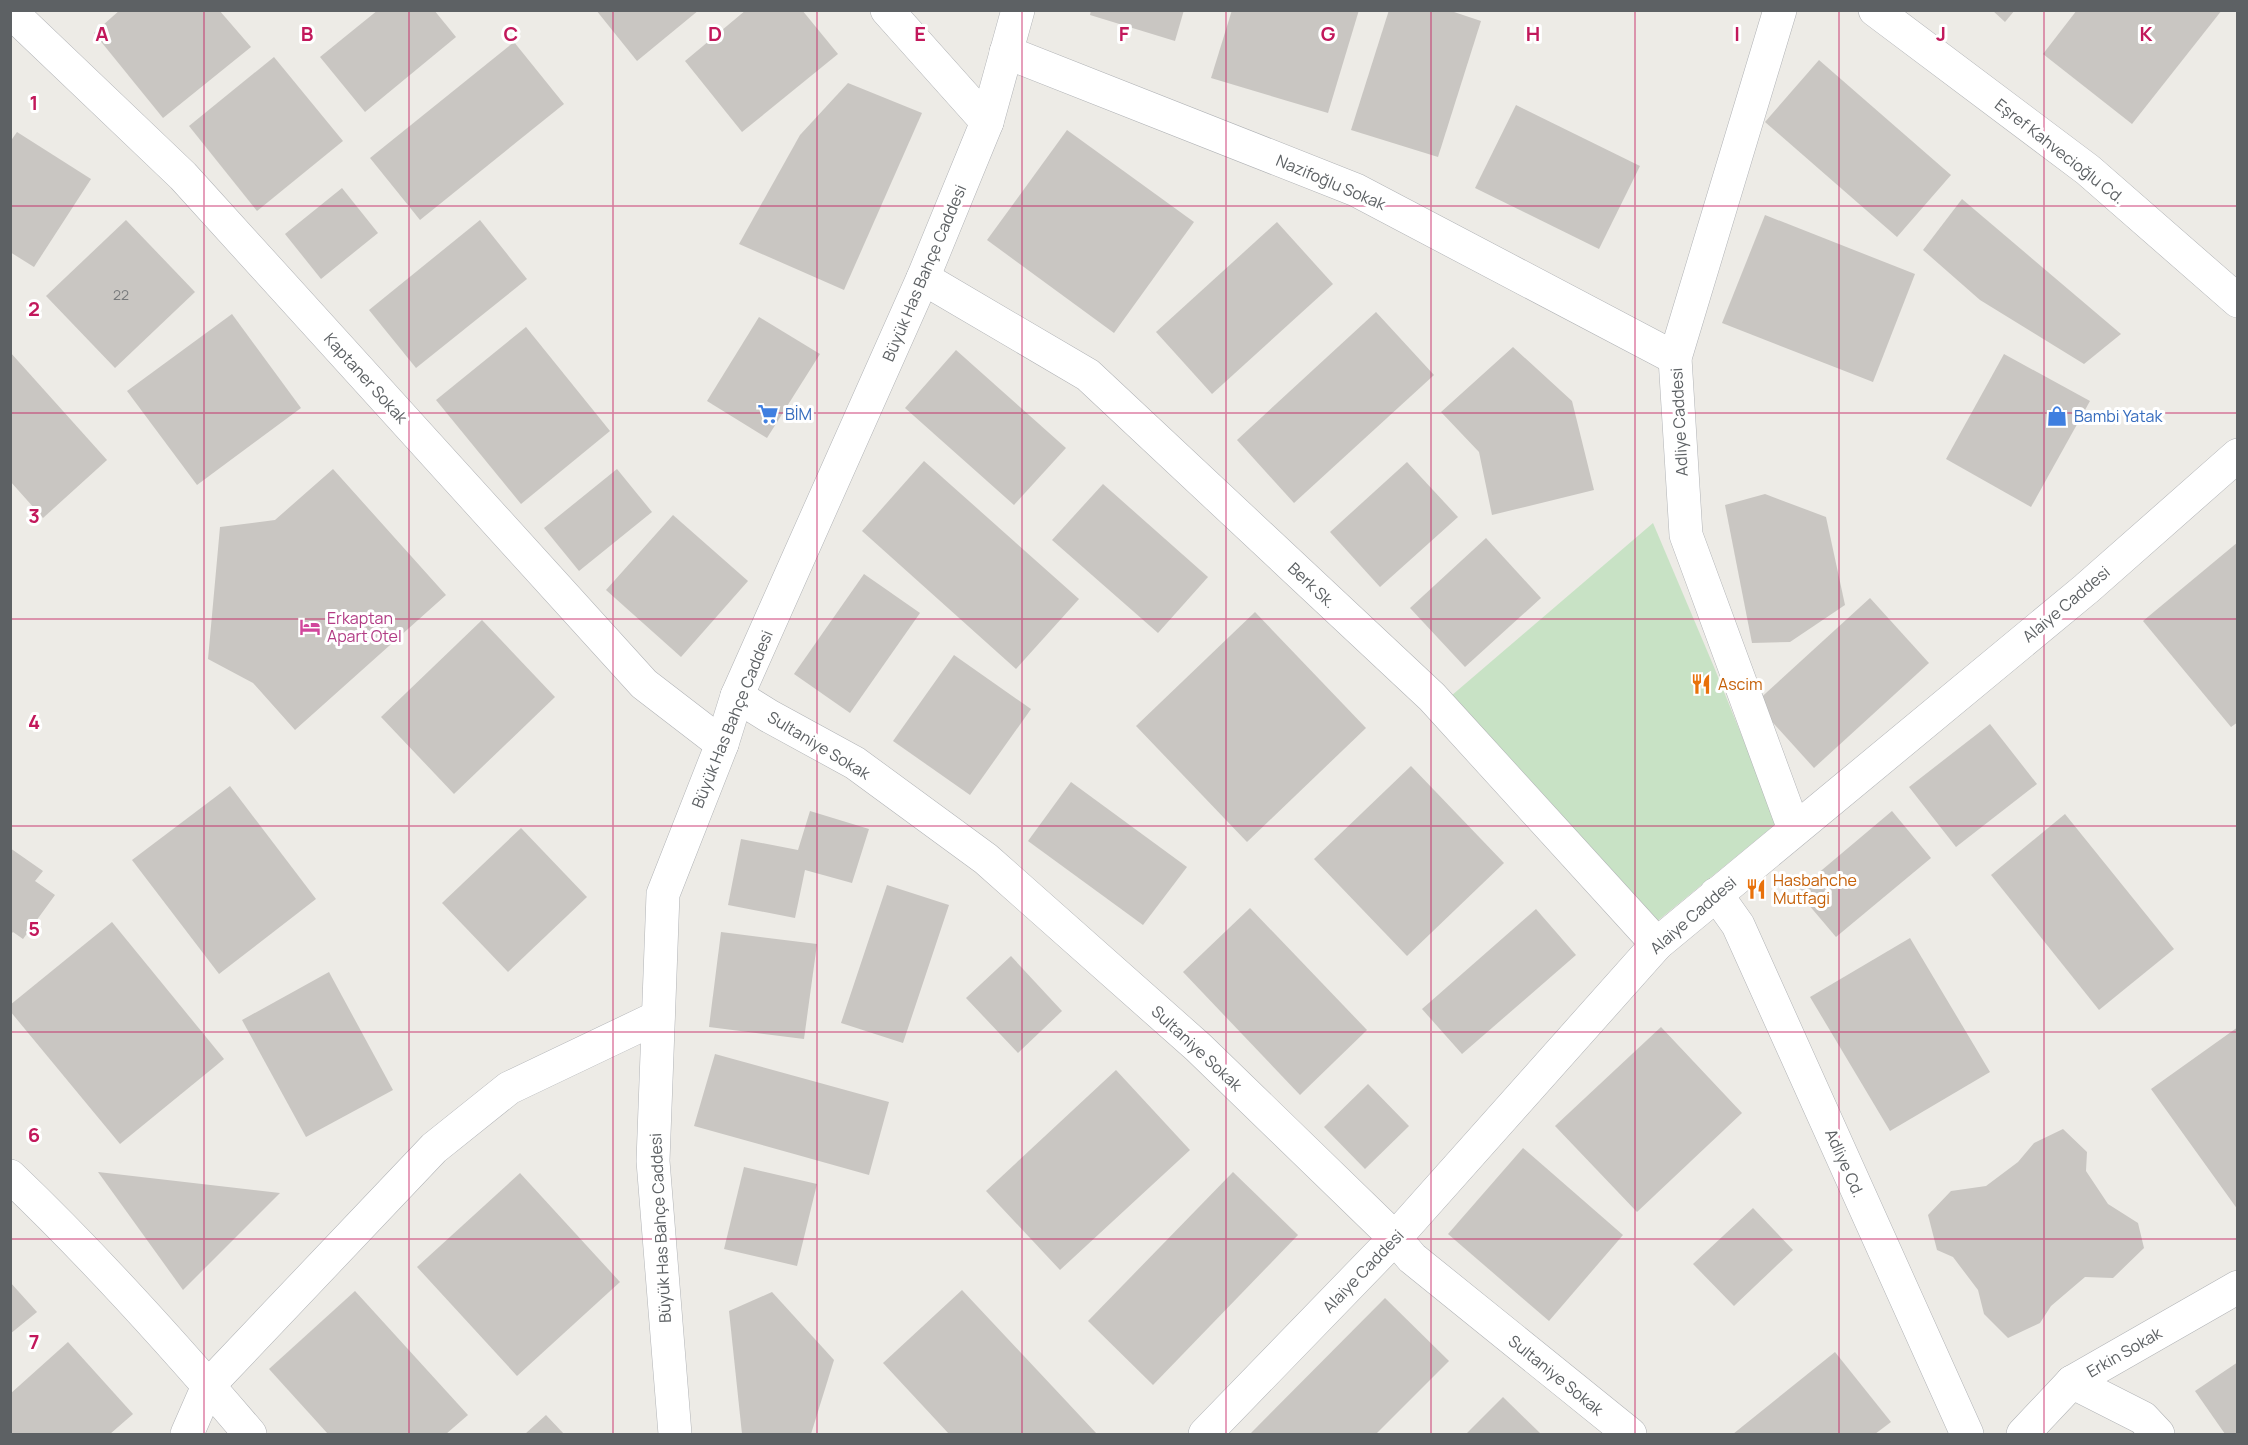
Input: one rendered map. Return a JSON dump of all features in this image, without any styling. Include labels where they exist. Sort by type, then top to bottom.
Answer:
[{"type":"street","points":[[887,10],[987,122]]},
{"type":"street","name":"Büyük Has Bahçe Caddesi","points":[[675,1434],[653,1161],[663,894],[722,744],[737,696],[923,278],[987,122],[1018,10]]},
{"type":"street","name":"Adliye Caddesi","points":[[1780,10],[1675,358],[1686,535],[1794,829]]},
{"type":"street","name":"Eşref Kahvecioğlu Cd.","points":[[1875,10],[2088,170],[2238,300]]},
{"type":"street","name":"Kaptaner Sokak","points":[[10,11],[183,176],[644,684],[722,744]]},
{"type":"street","name":"Nazifoğlu Sokak","points":[[1006,52],[1356,190],[1675,358]]},
{"type":"street","name":"Berk Sk.","points":[[923,278],[1088,375],[1432,697],[1657,944]]},
{"type":"street","name":"Alaiye Caddesi","points":[[1205,1434],[1395,1238],[1657,944],[2086,589],[2238,454]]},
{"type":"street","name":"Sultaniye Sokak","points":[[737,696],[855,763],[986,859],[1198,1047],[1395,1238],[1412,1258],[1630,1434]]},
{"type":"street","name":"Adliye Cd.","points":[[1716,894],[1738,926],[1967,1434]]},
{"type":"street","points":[[188,1434],[208,1386],[434,1148],[508,1089],[658,1017]]},
{"type":"street","points":[[10,1176],[64,1227],[249,1434]]},
{"type":"street","name":"Erkin Sokak","points":[[2023,1434],[2072,1382],[2238,1287]]},
{"type":"street","points":[[2072,1382],[2143,1418],[2158,1434]]},
{"type":"green space","points":[[1653,523],[1777,823],[1655,923],[1451,696]]},
{"type":"building","points":[[120,10],[219,10],[251,47],[163,118],[94,33]]},
{"type":"building","points":[[378,10],[434,10],[456,37],[365,112],[320,57]]},
{"type":"building","points":[[596,10],[699,10],[637,61]]},
{"type":"building","points":[[746,10],[802,10],[838,54],[742,132],[685,61]]},
{"type":"building","points":[[1091,10],[1184,10],[1175,41],[1090,15]]},
{"type":"building","points":[[1232,10],[1359,10],[1328,113],[1211,78]]},
{"type":"building","points":[[1389,10],[1448,10],[1481,21],[1438,157],[1351,130]]},
{"type":"building","points":[[1992,10],[2015,10],[2005,22]]},
{"type":"building","points":[[2077,10],[2222,10],[2132,124],[2043,54]]},
{"type":"building","points":[[514,42],[564,104],[420,220],[370,158]]},
{"type":"building","points":[[274,57],[343,141],[257,211],[189,126]]},
{"type":"building","points":[[1819,60],[1951,175],[1897,237],[1765,122]]},
{"type":"building","points":[[848,83],[922,113],[844,290],[739,244],[800,135]]},
{"type":"building","points":[[1516,105],[1640,166],[1599,249],[1475,188]]},
{"type":"building","points":[[1067,130],[1194,222],[1114,333],[987,240]]},
{"type":"building","points":[[17,132],[91,179],[34,267],[10,252],[10,142]]},
{"type":"building","points":[[342,188],[378,233],[321,279],[285,234]]},
{"type":"building","points":[[1962,199],[2121,334],[2084,364],[1980,300],[1923,250]]},
{"type":"building","points":[[1765,215],[1915,274],[1873,382],[1722,323]]},
{"type":"building","points":[[126,220],[195,292],[115,368],[46,296]]},
{"type":"building","points":[[480,220],[527,279],[416,368],[369,310]]},
{"type":"building","points":[[1277,222],[1333,284],[1212,394],[1156,332]]},
{"type":"building","points":[[1376,312],[1434,375],[1294,503],[1237,440]]},
{"type":"building","points":[[232,314],[301,408],[197,485],[127,391]]},
{"type":"building","points":[[759,317],[820,354],[767,438],[707,401]]},
{"type":"building","points":[[526,327],[610,431],[521,504],[436,400]]},
{"type":"building","points":[[1513,347],[1572,401],[1594,490],[1492,515],[1479,452],[1441,412]]},
{"type":"building","points":[[956,350],[1066,448],[1014,505],[905,408]]},
{"type":"building","points":[[10,352],[107,460],[43,518],[10,481]]},
{"type":"building","points":[[2004,354],[2090,401],[2031,507],[1946,459]]},
{"type":"building","points":[[924,461],[1079,599],[1016,669],[862,531]]},
{"type":"building","points":[[1407,462],[1458,517],[1380,587],[1330,532]]},
{"type":"building","name":"Erkaptan Apart Otel","points":[[333,469],[446,595],[295,730],[253,683],[208,659],[220,527],[275,520]]},
{"type":"building","points":[[617,469],[652,512],[579,571],[544,528]]},
{"type":"building","points":[[1103,484],[1208,577],[1158,633],[1052,540]]},
{"type":"building","points":[[1765,494],[1826,517],[1845,605],[1790,642],[1752,643],[1725,505]]},
{"type":"building","points":[[673,515],[748,581],[681,657],[606,590]]},
{"type":"building","points":[[1486,538],[1541,598],[1465,667],[1410,608]]},
{"type":"building","points":[[2238,542],[2238,722],[2231,727],[2143,621]]},
{"type":"building","points":[[864,574],[920,613],[850,713],[794,674]]},
{"type":"building","points":[[1870,598],[1929,663],[1814,768],[1755,703]]},
{"type":"building","points":[[1255,612],[1366,728],[1247,842],[1136,726]]},
{"type":"building","points":[[482,620],[555,697],[454,794],[381,717]]},
{"type":"building","points":[[954,655],[1031,709],[970,795],[893,741]]},
{"type":"building","points":[[1990,724],[2037,784],[1956,847],[1909,787]]},
{"type":"building","points":[[1411,766],[1504,863],[1407,956],[1314,859]]},
{"type":"building","points":[[1071,782],[1187,867],[1143,925],[1028,841]]},
{"type":"building","points":[[230,786],[316,899],[219,974],[132,860]]},
{"type":"building","points":[[810,811],[869,829],[852,883],[805,870],[795,918],[728,905],[741,839],[798,850]]},
{"type":"building","points":[[1892,811],[1931,858],[1836,937],[1797,891]]},
{"type":"building","points":[[2065,814],[2174,949],[2099,1010],[1991,875]]},
{"type":"building","points":[[521,828],[587,897],[508,972],[442,903]]},
{"type":"building","points":[[10,848],[43,871],[35,881],[55,895],[23,939],[13,932],[10,935]]},
{"type":"building","points":[[887,885],[949,905],[903,1043],[841,1023]]},
{"type":"building","points":[[1250,908],[1367,1030],[1300,1095],[1183,972]]},
{"type":"building","points":[[1536,909],[1576,955],[1462,1054],[1422,1009]]},
{"type":"building","points":[[112,922],[224,1059],[120,1144],[10,1011],[10,1005]]},
{"type":"building","points":[[721,932],[817,944],[804,1039],[709,1027]]},
{"type":"building","points":[[1910,938],[1990,1072],[1890,1131],[1810,997]]},
{"type":"building","points":[[1011,956],[1062,1011],[1018,1053],[966,998]]},
{"type":"building","points":[[329,972],[393,1090],[306,1137],[242,1020]]},
{"type":"building","points":[[1661,1027],[1742,1113],[1637,1212],[1555,1126]]},
{"type":"building","points":[[2238,1027],[2238,1210],[2151,1089]]},
{"type":"building","points":[[715,1054],[889,1102],[869,1175],[694,1126]]},
{"type":"building","points":[[1116,1070],[1190,1150],[1060,1270],[986,1191]]},
{"type":"building","points":[[1368,1084],[1409,1126],[1365,1169],[1324,1127]]},
{"type":"building","points":[[2063,1129],[2087,1152],[2086,1171],[2108,1204],[2138,1223],[2144,1248],[2113,1278],[2085,1277],[2051,1306],[2040,1323],[2008,1338],[1984,1314],[1978,1290],[1953,1257],[1937,1250],[1928,1215],[1951,1191],[1986,1186],[2018,1162],[2034,1143]]},
{"type":"building","points":[[1523,1148],[1623,1235],[1549,1321],[1448,1234]]},
{"type":"building","points":[[744,1167],[817,1184],[797,1266],[724,1249]]},
{"type":"building","points":[[98,1172],[280,1193],[183,1290]]},
{"type":"building","points":[[1233,1172],[1298,1235],[1153,1385],[1088,1321]]},
{"type":"building","points":[[520,1173],[620,1282],[517,1376],[417,1267]]},
{"type":"building","points":[[1753,1208],[1793,1250],[1734,1306],[1693,1264]]},
{"type":"building","points":[[10,1282],[37,1312],[10,1334]]},
{"type":"building","points":[[962,1290],[1097,1434],[949,1434],[883,1363]]},
{"type":"building","points":[[355,1291],[468,1415],[446,1434],[328,1434],[269,1369]]},
{"type":"building","points":[[772,1292],[834,1360],[811,1434],[742,1434],[729,1311]]},
{"type":"building","points":[[1385,1298],[1449,1361],[1376,1434],[1250,1434]]},
{"type":"building","points":[[68,1342],[133,1414],[110,1434],[10,1434],[10,1394]]},
{"type":"building","points":[[1835,1352],[1891,1422],[1875,1434],[1733,1434]]},
{"type":"building","points":[[2238,1362],[2238,1434],[2225,1434],[2195,1391]]},
{"type":"building","points":[[1503,1397],[1541,1434],[1466,1434]]},
{"type":"building","points":[[546,1415],[564,1434],[525,1434]]},
{"type":"place","name":"BİM","points":[[768,414]]},
{"type":"place","name":"Bambi Yatak","points":[[2057,416]]},
{"type":"place","name":"Erkaptan Apart Otel","points":[[310,627]]},
{"type":"place","name":"Ascim","points":[[1701,684]]},
{"type":"place","name":"Hasbahche Mutfagi","points":[[1756,889]]}]
